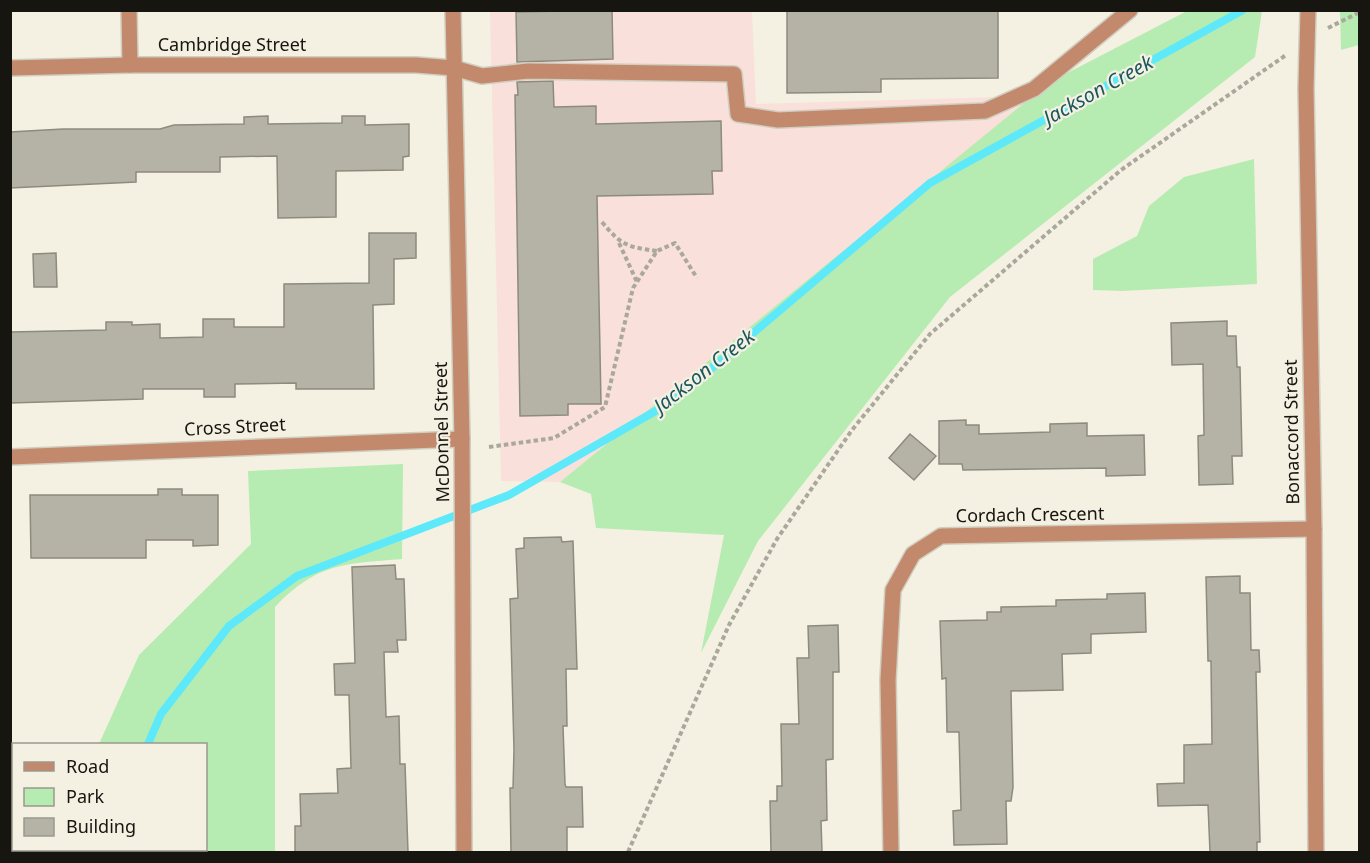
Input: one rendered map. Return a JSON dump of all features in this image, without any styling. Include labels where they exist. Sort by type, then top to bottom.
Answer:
[{"type":"street","points":[[129,10],[130,65]]},
{"type":"street","name":"McDonnel Street","points":[[453,10],[462,439],[464,852]]},
{"type":"street","name":"Cambridge Street","points":[[10,68],[130,65],[416,64],[454,68],[482,75],[528,71],[734,74],[738,114],[778,120],[985,111],[1034,89],[1130,10]]},
{"type":"street","name":"Bonaccord Street","points":[[1308,13],[1306,88],[1314,529],[1316,852]]},
{"type":"street","name":"Cross Street","points":[[10,457],[462,439]]},
{"type":"street","name":"Cordach Crescent","points":[[891,852],[888,680],[893,591],[913,554],[941,536],[1314,529]]},
{"type":"path","points":[[628,852],[729,625],[777,539],[852,430],[930,334],[1121,170],[1308,41],[1359,12]]},
{"type":"path","points":[[602,222],[619,242],[637,282]]},
{"type":"path","points":[[619,242],[630,247],[657,251],[675,243],[697,278]]},
{"type":"path","points":[[489,447],[554,438],[605,406],[633,288],[657,251]]},
{"type":"shaded area","points":[[490,11],[752,11],[756,104],[1034,96],[560,482],[501,481]]},
{"type":"green space","points":[[1187,11],[1262,11],[1255,57],[950,297],[758,541],[701,653],[724,535],[596,528],[591,494],[560,482],[1050,82]]},
{"type":"green space","points":[[1340,11],[1360,11],[1359,45],[1341,50]]},
{"type":"green space","points":[[1254,159],[1257,284],[1122,291],[1093,290],[1093,259],[1137,236],[1149,206],[1184,177]]},
{"type":"green space","points":[[403,464],[402,559],[364,562],[319,573],[290,592],[275,607],[275,852],[51,852],[207,851],[207,743],[99,743],[139,655],[251,544],[248,471]]},
{"type":"building","points":[[612,10],[613,59],[517,62],[516,12]]},
{"type":"building","points":[[787,10],[998,10],[998,78],[881,79],[881,92],[787,93]]},
{"type":"building","points":[[553,81],[554,107],[596,106],[596,124],[721,121],[722,171],[712,171],[713,194],[597,196],[601,404],[568,404],[568,415],[520,416],[515,95],[518,95],[517,82]]},
{"type":"building","points":[[268,116],[268,124],[342,123],[342,116],[365,116],[365,125],[409,124],[409,156],[403,157],[403,170],[336,171],[336,217],[278,218],[277,156],[220,157],[220,172],[136,172],[136,182],[10,188],[10,132],[63,129],[160,129],[174,125],[244,124],[244,117]]},
{"type":"building","points":[[369,233],[416,233],[416,258],[394,259],[394,304],[373,305],[374,389],[296,389],[296,383],[235,384],[235,397],[204,397],[204,389],[143,389],[143,399],[10,403],[10,332],[106,330],[106,322],[132,322],[132,325],[160,324],[160,338],[203,337],[203,319],[234,319],[234,327],[284,327],[284,284],[369,283]]},
{"type":"building","points":[[56,253],[57,287],[34,287],[33,254]]},
{"type":"building","points":[[1227,321],[1227,336],[1236,336],[1237,367],[1240,367],[1242,456],[1232,456],[1233,484],[1199,485],[1198,436],[1204,435],[1203,364],[1172,365],[1171,323]]},
{"type":"building","points":[[966,420],[966,425],[979,425],[979,434],[1050,432],[1050,424],[1087,423],[1087,436],[1144,435],[1145,475],[1106,476],[1106,468],[963,470],[962,464],[939,464],[939,421]]},
{"type":"building","points":[[910,434],[936,456],[914,480],[889,458]]},
{"type":"building","points":[[158,489],[182,489],[182,495],[218,495],[218,545],[193,546],[193,540],[146,540],[146,558],[31,558],[30,495],[158,495]]},
{"type":"building","points":[[561,537],[562,542],[573,541],[577,669],[566,669],[567,726],[563,726],[565,784],[566,787],[582,787],[583,827],[567,827],[567,852],[511,852],[510,788],[513,788],[514,750],[510,599],[518,598],[516,549],[524,548],[524,538]]},
{"type":"building","points":[[395,565],[396,579],[404,579],[406,640],[397,640],[398,652],[384,652],[386,717],[399,716],[400,764],[405,764],[408,852],[295,852],[295,826],[301,826],[300,794],[338,793],[337,769],[351,768],[349,695],[335,695],[334,664],[355,663],[352,567]]},
{"type":"building","points":[[1240,576],[1240,593],[1250,593],[1251,650],[1259,650],[1260,672],[1256,672],[1260,842],[1257,842],[1257,852],[1210,852],[1208,805],[1158,806],[1157,784],[1184,783],[1184,745],[1212,744],[1211,661],[1208,661],[1206,577]]},
{"type":"building","points":[[1145,593],[1146,632],[1091,634],[1091,653],[1062,654],[1063,690],[1011,691],[1013,787],[1011,801],[1006,801],[1007,844],[954,845],[953,811],[961,810],[959,732],[947,732],[946,678],[942,679],[940,621],[987,620],[987,612],[1001,612],[1001,607],[1056,606],[1056,600],[1107,599],[1107,594]]},
{"type":"building","points":[[838,625],[839,672],[833,672],[833,759],[826,760],[827,820],[821,821],[822,852],[771,852],[770,801],[777,801],[777,786],[782,786],[781,724],[799,724],[797,658],[809,658],[808,626]]},
{"type":"waterway","name":"Jackson Creek","points":[[148,743],[161,714],[229,626],[297,576],[509,495],[673,401],[930,183],[1243,10]]}]
